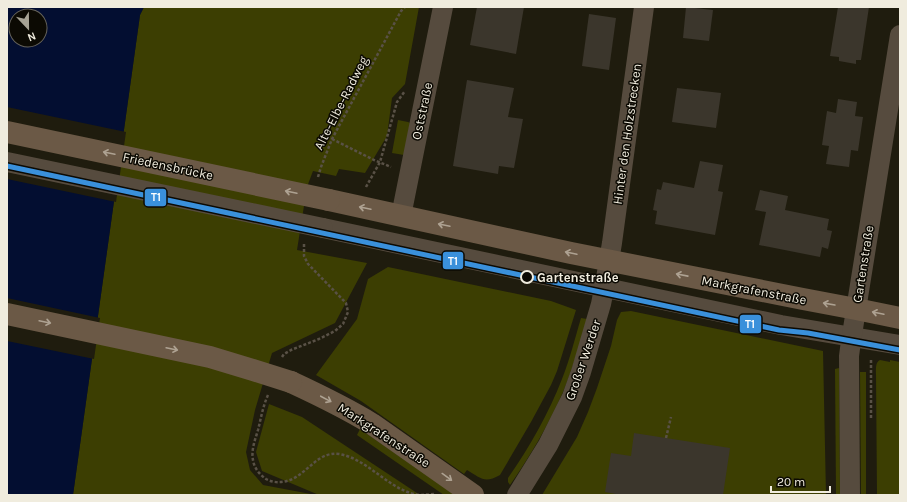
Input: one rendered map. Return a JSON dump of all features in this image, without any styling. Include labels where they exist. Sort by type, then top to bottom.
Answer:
[{"type":"main road","name":"Friedensbrücke","points":[[7,132],[401,216]]},
{"type":"main road","name":"Markgrafenstraße","points":[[401,216],[571,253],[900,318]]},
{"type":"main road","name":"Markgrafenstraße","points":[[7,314],[210,357],[291,382],[356,414],[473,495]]},
{"type":"street","name":"Oststraße","points":[[401,216],[443,7]]},
{"type":"street","name":"Hinter den Holzstrecken","points":[[609,260],[644,7]]},
{"type":"street","name":"Gartenstraße","points":[[850,495],[851,336],[897,71],[900,35]]},
{"type":"street","points":[[7,162],[781,325],[900,345]]},
{"type":"street","name":"Großer Werder","points":[[518,495],[548,444],[577,385],[604,288],[609,260]]},
{"type":"path","name":"Alte-Elbe-Radweg","points":[[318,181],[321,167],[332,139],[401,11],[405,7]]},
{"type":"path","name":"Oststraße","points":[[362,192],[380,162],[397,102],[408,87]]},
{"type":"path","points":[[332,139],[374,160]]},
{"type":"path","points":[[280,359],[284,354],[291,350],[335,331],[343,324],[348,312],[346,303],[308,264],[304,256],[305,239]]},
{"type":"path","points":[[270,388],[253,450],[255,467],[265,478],[275,482],[289,481],[301,474],[321,457],[329,454],[338,454],[349,457],[362,464],[412,494],[434,494]]},
{"type":"path","points":[[666,438],[671,417]]},
{"type":"shaded area","points":[[144,7],[419,7],[405,84],[392,98],[387,136],[365,173],[339,169],[336,176],[313,171],[307,187],[297,250],[367,263],[335,323],[272,353],[255,410],[246,452],[250,470],[263,485],[316,495],[73,495],[140,15]]},
{"type":"shaded area","points":[[398,120],[410,123],[404,155],[392,153]]},
{"type":"shaded area","points":[[388,267],[551,301],[576,310],[557,371],[551,385],[500,475],[495,478],[483,479],[467,470],[464,474],[361,401],[316,375],[357,319],[368,279]]},
{"type":"shaded area","points":[[631,311],[823,351],[826,495],[542,495],[577,437],[588,412],[611,346],[617,320],[621,312]]},
{"type":"shaded area","points":[[581,318],[587,319],[563,392],[539,439],[510,485],[508,478],[538,430],[557,392],[568,364]]},
{"type":"shaded area","points":[[880,360],[900,362],[900,495],[877,495],[876,369],[877,362]]},
{"type":"shaded area","points":[[839,368],[840,495],[836,495],[835,369]]},
{"type":"shaded area","points":[[860,372],[866,372],[866,495],[861,495]]},
{"type":"shaded area","points":[[269,404],[302,417],[420,495],[319,495],[262,471],[256,452]]},
{"type":"shaded area","points":[[360,429],[455,495],[444,495],[357,435]]},
{"type":"water","points":[[7,7],[144,7],[140,15],[73,495],[7,495]]},
{"type":"pier","points":[[7,107],[126,132],[116,202],[7,179]]},
{"type":"pier","points":[[7,298],[100,318],[94,359],[7,341]]},
{"type":"building","points":[[477,7],[524,7],[516,54],[470,45]]},
{"type":"building","points":[[686,7],[713,10],[709,41],[683,38]]},
{"type":"building","points":[[838,7],[869,7],[861,60],[856,60],[856,64],[839,61],[839,57],[830,56]]},
{"type":"building","points":[[589,14],[616,18],[609,70],[582,66]]},
{"type":"building","points":[[467,80],[514,88],[508,117],[523,119],[514,168],[499,166],[498,174],[453,166]]},
{"type":"building","points":[[677,88],[721,93],[716,128],[672,122]]},
{"type":"building","points":[[838,99],[857,102],[855,116],[863,117],[858,151],[851,150],[849,167],[826,164],[829,146],[822,145],[827,111],[836,113]]},
{"type":"building","points":[[700,161],[723,165],[718,191],[723,192],[715,235],[655,224],[657,211],[653,210],[657,189],[661,190],[663,182],[694,188]]},
{"type":"building","points":[[760,190],[788,196],[785,210],[829,219],[827,230],[832,231],[828,249],[822,247],[820,257],[759,245],[766,212],[755,210]]},
{"type":"building","points":[[634,433],[730,448],[723,495],[621,495],[605,492],[611,453],[631,456]]},
{"type":"transit line","name":"T1","points":[[7,166],[779,330],[808,333],[900,350]]},
{"type":"place","name":"Gartenstraße","points":[[527,277]]}]
